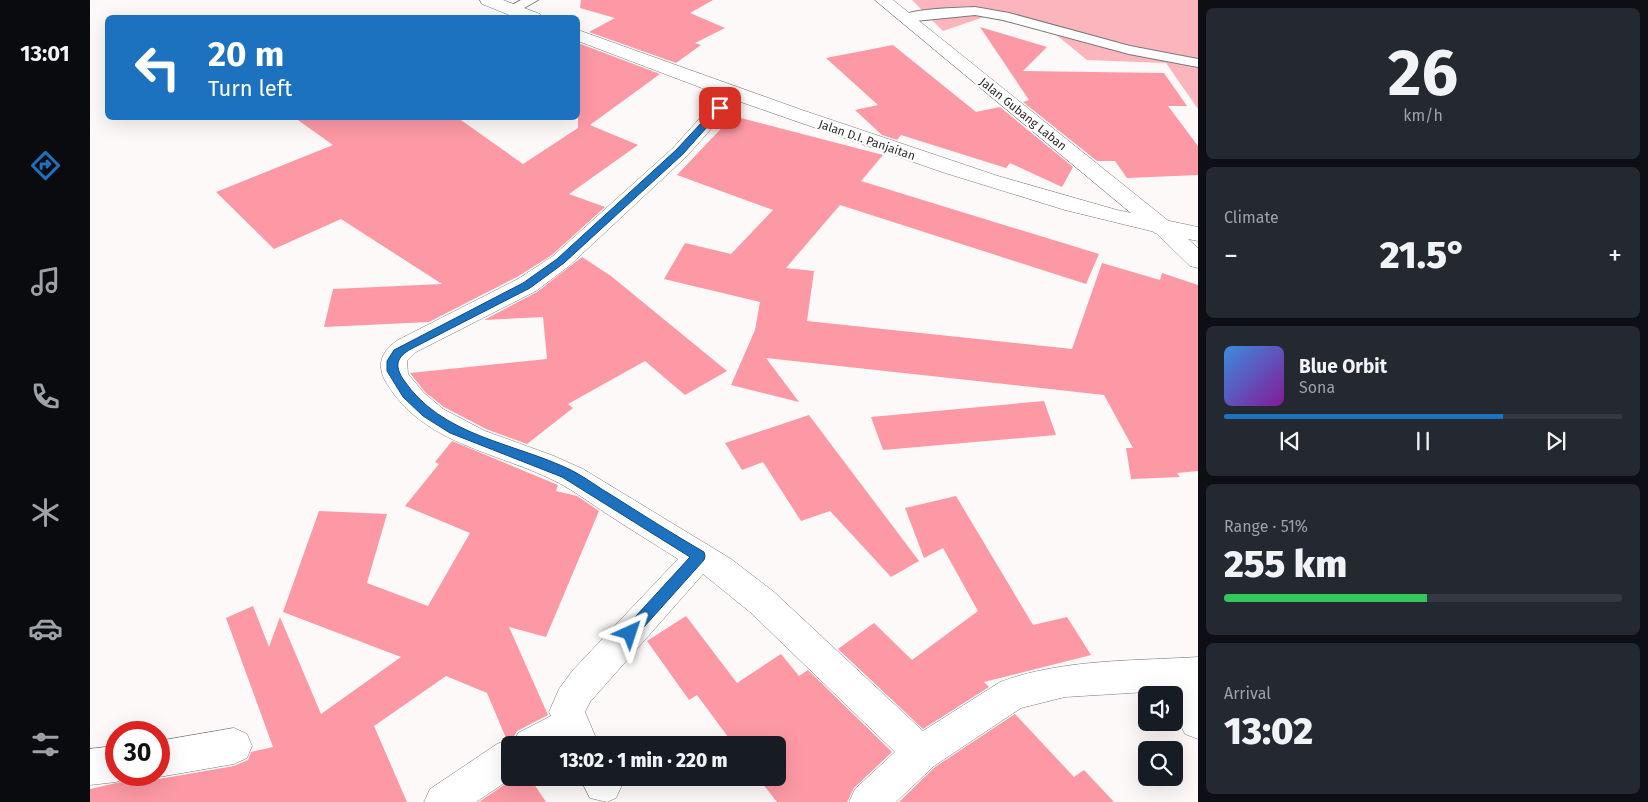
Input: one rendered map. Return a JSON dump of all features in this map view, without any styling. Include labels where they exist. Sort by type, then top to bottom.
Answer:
[{"type":"street","points":[[488,0],[527,15]]},
{"type":"street","name":"Jalan Gubang Laban","points":[[883,0],[1163,228],[1198,261]]},
{"type":"street","name":"Jalan D.I. Panjaitan","points":[[580,36],[733,93],[968,175],[1114,218],[1198,234]]},
{"type":"street","points":[[733,93],[680,152],[561,261],[527,285],[397,352],[392,361],[392,371],[407,394],[427,413],[454,430],[566,474],[720,568],[762,602],[921,754]]},
{"type":"street","points":[[576,735],[567,712],[572,699],[587,678],[668,592],[699,556]]},
{"type":"street","points":[[868,802],[921,754],[1012,694],[1065,682],[1185,673],[1198,722]]},
{"type":"street","points":[[170,757],[234,746]]},
{"type":"street","points":[[443,802],[501,763]]},
{"type":"street","points":[[90,767],[105,765]]},
{"type":"lane","points":[[512,9],[531,0]]},
{"type":"lane","points":[[905,18],[939,12],[975,11],[1004,16],[1148,54],[1198,63]]},
{"type":"shaded area","points":[[912,0],[1198,0],[1198,109],[1166,63],[1087,60],[1054,33],[987,16],[943,31]]},
{"type":"building","points":[[581,0],[713,0],[690,13],[725,28],[695,43],[701,45],[676,63],[589,32],[615,18],[580,8]]},
{"type":"building","points":[[980,27],[1047,47],[1023,71],[1164,73],[1187,106],[1168,106],[1198,146],[1198,175],[1127,178],[1115,161],[1097,161],[1023,102],[1029,100]]},
{"type":"building","points":[[580,44],[660,74],[590,125],[638,145],[569,194],[605,207],[552,255],[517,277],[429,322],[324,327],[333,289],[442,284],[341,219],[274,249],[216,192],[333,145],[298,120],[461,120],[523,164],[578,128],[578,120],[580,120]]},
{"type":"building","points":[[893,45],[976,112],[1000,107],[1073,167],[1062,187],[1010,163],[1006,168],[901,135],[897,140],[882,135],[855,110],[878,105],[826,58]]},
{"type":"building","points":[[733,116],[883,155],[861,181],[1099,254],[1086,284],[840,205],[786,268],[814,271],[807,321],[1072,349],[1102,263],[1160,280],[1162,273],[1198,285],[1198,471],[1177,473],[1180,477],[1131,479],[1126,448],[1133,448],[1104,395],[766,358],[799,402],[731,385],[755,330],[760,302],[664,279],[685,243],[731,254],[773,210],[677,175]]},
{"type":"building","points":[[582,257],[611,276],[727,371],[685,395],[645,361],[568,404],[573,408],[527,444],[486,429],[444,407],[425,392],[410,373],[547,359],[543,317],[484,320],[537,292]]},
{"type":"building","points":[[1044,401],[1056,435],[883,450],[871,417]]},
{"type":"building","points":[[809,415],[919,561],[891,577],[830,511],[801,521],[763,462],[742,470],[725,443]]},
{"type":"building","points":[[452,441],[558,485],[556,491],[577,496],[599,511],[546,637],[509,627],[548,715],[517,731],[514,736],[505,736],[487,693],[446,676],[374,726],[407,802],[90,802],[90,789],[105,786],[170,786],[170,777],[234,766],[248,760],[251,752],[273,747],[226,618],[253,606],[269,647],[280,617],[321,714],[401,657],[283,612],[319,511],[387,514],[367,583],[428,606],[470,533],[405,506],[439,464],[435,462]]},
{"type":"building","points":[[956,496],[1033,625],[1067,617],[1091,655],[984,682],[989,687],[923,729],[838,649],[874,623],[912,660],[978,611],[943,548],[924,558],[905,508]]},
{"type":"building","points":[[686,616],[737,683],[781,654],[799,676],[808,670],[892,752],[854,788],[847,802],[777,802],[764,786],[786,786],[786,736],[727,736],[697,695],[689,700],[647,641]]},
{"type":"building","points":[[1015,714],[1074,777],[1084,770],[1114,802],[899,802],[935,767]]},
{"type":"building","points":[[502,786],[535,786],[546,802],[479,802]]},
{"type":"route","points":[[630,633],[699,556],[566,474],[454,430],[427,413],[407,394],[392,371],[392,361],[397,352],[407,346],[527,285],[561,261],[680,152],[720,108]]}]
